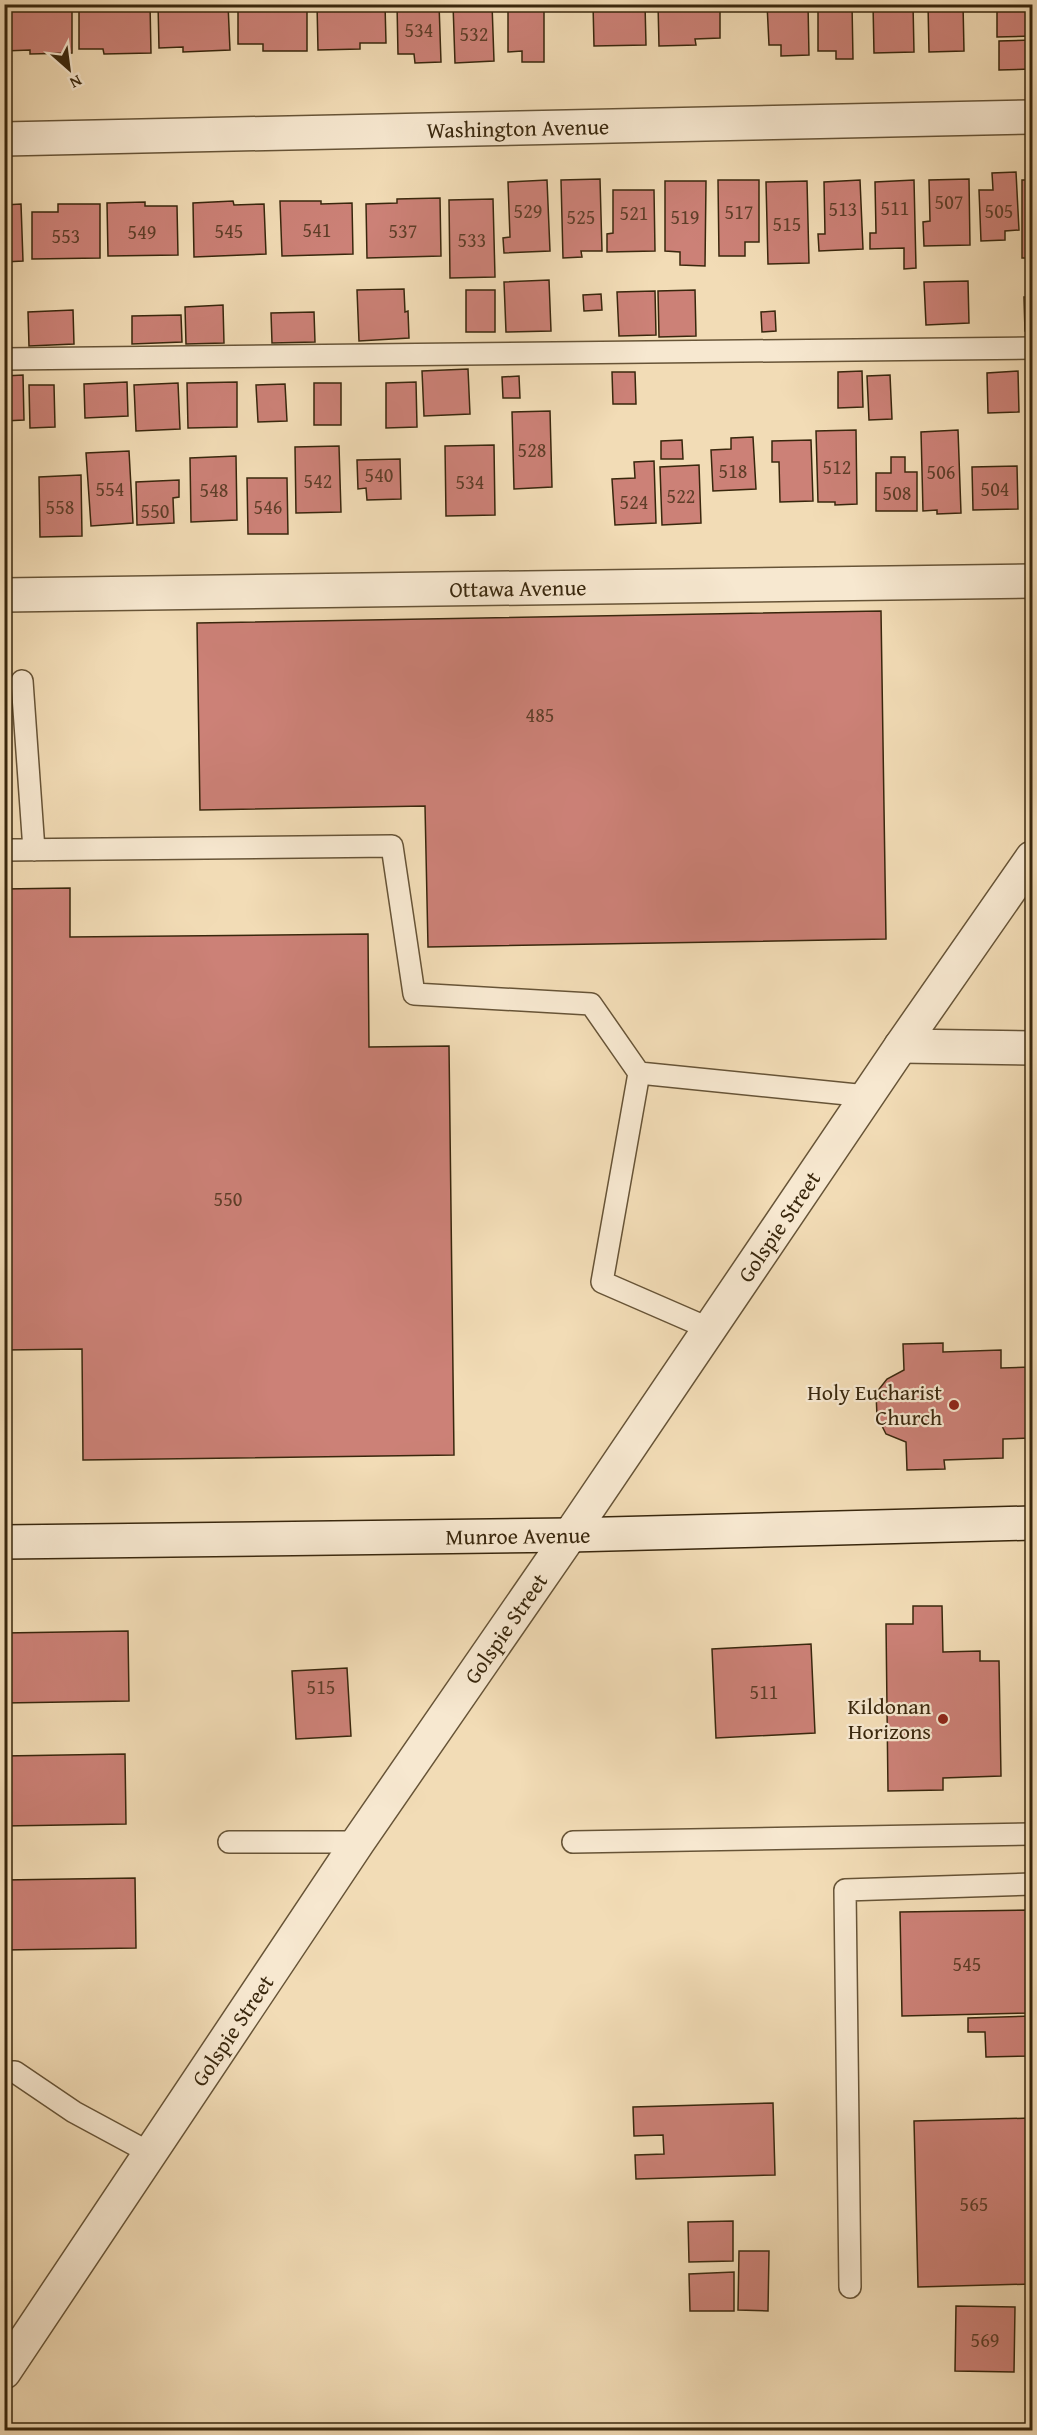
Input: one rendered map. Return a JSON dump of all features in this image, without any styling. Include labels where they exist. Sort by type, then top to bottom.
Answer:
[{"type":"street","name":"Washington Avenue","points":[[4,139],[1032,117]]},
{"type":"street","name":"Ottawa Avenue","points":[[4,595],[1032,581]]},
{"type":"street","name":"Golspie Street","points":[[4,2372],[358,1842],[570,1535],[901,1046],[1032,858]]},
{"type":"street","points":[[901,1046],[1032,1048]]},
{"type":"street","name":"Munroe Avenue","points":[[4,1542],[570,1535],[1032,1523]]},
{"type":"lane","points":[[4,359],[1032,348]]},
{"type":"lane","points":[[22,681],[34,850]]},
{"type":"lane","points":[[4,850],[392,846],[414,994],[591,1004],[639,1073],[602,1282],[710,1329]]},
{"type":"lane","points":[[639,1073],[867,1096]]},
{"type":"lane","points":[[573,1842],[1032,1834]]},
{"type":"lane","points":[[230,1842],[358,1842]]},
{"type":"lane","points":[[850,2287],[845,1890],[1032,1884]]},
{"type":"lane","points":[[4,2072],[15,2072],[74,2112],[150,2153]]},
{"type":"building","points":[[4,4],[72,4],[72,53],[30,54],[30,50],[4,51]]},
{"type":"building","points":[[79,4],[150,4],[151,53],[104,54],[103,49],[79,49]]},
{"type":"building","points":[[158,4],[228,4],[230,50],[183,52],[183,47],[159,48]]},
{"type":"building","points":[[238,4],[307,4],[307,51],[263,51],[263,44],[238,44]]},
{"type":"building","points":[[317,4],[385,4],[386,43],[360,43],[360,49],[318,50]]},
{"type":"building","points":[[397,4],[439,4],[441,62],[415,63],[414,54],[398,54]]},
{"type":"building","points":[[453,4],[492,4],[494,61],[455,63]]},
{"type":"building","points":[[544,4],[544,62],[522,62],[522,51],[508,52],[508,5]]},
{"type":"building","points":[[593,4],[645,4],[646,45],[594,46]]},
{"type":"building","points":[[658,4],[720,4],[720,38],[695,39],[696,45],[659,46]]},
{"type":"building","points":[[767,4],[808,4],[809,55],[781,56],[781,45],[769,45]]},
{"type":"building","points":[[818,4],[852,4],[853,59],[836,59],[836,51],[818,51]]},
{"type":"building","points":[[873,4],[913,4],[914,52],[874,53]]},
{"type":"building","points":[[928,4],[963,4],[964,51],[929,52]]},
{"type":"building","points":[[997,4],[1032,4],[1032,36],[997,37]]},
{"type":"building","points":[[1032,40],[1032,69],[999,70],[999,41]]},
{"type":"building","points":[[1029,160],[1032,160],[1032,258],[1022,258],[1022,180],[1029,180]]},
{"type":"building","points":[[1016,172],[1019,230],[1005,231],[1005,240],[981,241],[979,190],[993,190],[992,173]]},
{"type":"building","points":[[600,179],[602,251],[581,251],[582,257],[563,258],[561,180]]},
{"type":"building","points":[[969,179],[970,245],[924,246],[923,222],[930,221],[929,180]]},
{"type":"building","points":[[547,180],[550,251],[504,253],[503,238],[510,237],[508,182]]},
{"type":"building","points":[[718,180],[759,180],[759,242],[745,242],[745,256],[719,256]]},
{"type":"building","points":[[860,180],[863,249],[819,251],[818,234],[825,234],[824,182]]},
{"type":"building","points":[[914,180],[916,268],[904,269],[904,248],[870,249],[870,233],[876,233],[875,182]]},
{"type":"building","points":[[665,181],[706,181],[705,266],[680,265],[680,252],[665,251]]},
{"type":"building","points":[[807,181],[809,263],[768,264],[766,182]]},
{"type":"building","points":[[613,190],[654,190],[655,251],[607,252],[607,234],[613,233]]},
{"type":"building","points":[[440,198],[441,256],[367,258],[366,204],[397,203],[397,199]]},
{"type":"building","points":[[493,199],[495,277],[450,278],[449,200]]},
{"type":"building","points":[[233,201],[234,205],[264,204],[266,254],[194,257],[193,203]]},
{"type":"building","points":[[280,201],[321,201],[321,204],[352,203],[353,254],[282,256]]},
{"type":"building","points":[[145,202],[145,206],[177,206],[178,255],[108,256],[107,203]]},
{"type":"building","points":[[21,204],[23,261],[4,262],[4,205]]},
{"type":"building","points":[[58,204],[100,204],[100,258],[32,259],[32,212],[58,212]]},
{"type":"building","points":[[549,280],[551,331],[506,332],[504,282]]},
{"type":"building","points":[[968,281],[969,323],[926,325],[924,282]]},
{"type":"building","points":[[404,289],[409,338],[359,341],[357,290]]},
{"type":"building","points":[[466,290],[495,290],[495,332],[466,332]]},
{"type":"building","points":[[695,290],[696,336],[659,337],[658,291]]},
{"type":"building","points":[[655,291],[656,335],[619,336],[617,292]]},
{"type":"building","points":[[601,294],[602,310],[584,311],[583,295]]},
{"type":"building","points":[[1024,297],[1032,297],[1032,331],[1025,331]]},
{"type":"building","points":[[223,305],[224,343],[186,344],[185,307]]},
{"type":"building","points":[[73,310],[74,344],[29,346],[28,312]]},
{"type":"building","points":[[775,311],[776,331],[762,332],[761,312]]},
{"type":"building","points":[[314,312],[315,342],[272,343],[271,313]]},
{"type":"building","points":[[181,315],[182,342],[132,344],[132,316]]},
{"type":"building","points":[[468,369],[470,414],[424,416],[422,371]]},
{"type":"building","points":[[862,371],[863,407],[838,408],[838,372]]},
{"type":"building","points":[[1018,371],[1019,412],[988,413],[987,373]]},
{"type":"building","points":[[612,372],[635,372],[636,404],[613,404]]},
{"type":"building","points":[[23,375],[24,420],[4,421],[4,376]]},
{"type":"building","points":[[890,375],[892,419],[869,420],[867,376]]},
{"type":"building","points":[[519,376],[520,398],[503,398],[502,377]]},
{"type":"building","points":[[127,382],[128,416],[85,418],[84,384]]},
{"type":"building","points":[[237,382],[237,427],[188,428],[187,383]]},
{"type":"building","points":[[416,382],[417,427],[386,428],[386,383]]},
{"type":"building","points":[[178,383],[180,429],[136,431],[134,385]]},
{"type":"building","points":[[314,383],[341,383],[341,425],[314,425]]},
{"type":"building","points":[[285,384],[287,421],[258,422],[256,385]]},
{"type":"building","points":[[29,385],[54,385],[55,427],[30,428]]},
{"type":"building","points":[[550,411],[552,487],[514,489],[512,412]]},
{"type":"building","points":[[856,430],[857,504],[835,505],[835,502],[818,502],[816,431]]},
{"type":"building","points":[[958,430],[961,513],[937,514],[937,510],[923,511],[921,432]]},
{"type":"building","points":[[1030,436],[1032,436],[1032,508]]},
{"type":"building","points":[[753,437],[756,489],[713,491],[711,450],[731,449],[731,438]]},
{"type":"building","points":[[682,440],[683,459],[661,459],[661,441]]},
{"type":"building","points":[[811,440],[813,501],[780,502],[779,462],[772,462],[772,441]]},
{"type":"building","points":[[494,445],[495,515],[446,516],[445,446]]},
{"type":"building","points":[[339,446],[341,512],[296,513],[295,447]]},
{"type":"building","points":[[129,451],[133,523],[91,526],[86,453]]},
{"type":"building","points":[[236,456],[237,520],[191,522],[190,458]]},
{"type":"building","points":[[891,457],[905,457],[905,472],[917,472],[917,511],[876,511],[876,473],[891,473]]},
{"type":"building","points":[[400,459],[401,499],[367,500],[366,488],[358,489],[357,460]]},
{"type":"building","points":[[654,461],[656,523],[615,525],[612,479],[635,478],[634,462]]},
{"type":"building","points":[[699,465],[701,523],[662,525],[660,467]]},
{"type":"building","points":[[1017,466],[1018,509],[973,510],[972,467]]},
{"type":"building","points":[[81,475],[82,536],[40,537],[39,477]]},
{"type":"building","points":[[247,478],[287,478],[288,534],[248,534]]},
{"type":"building","points":[[179,480],[179,497],[173,498],[174,523],[137,525],[136,482]]},
{"type":"building","points":[[881,611],[886,939],[428,947],[425,806],[200,810],[197,623]]},
{"type":"building","points":[[70,888],[70,937],[368,934],[369,1047],[449,1046],[454,1455],[83,1460],[82,1349],[4,1350],[4,889]]},
{"type":"building","name":"Holy Eucharist Church","points":[[943,1343],[943,1352],[1001,1350],[1001,1368],[1031,1367],[1032,1358],[1032,1438],[1003,1439],[1003,1458],[944,1460],[945,1469],[907,1470],[906,1442],[886,1434],[877,1416],[876,1393],[887,1379],[904,1370],[903,1344]]},
{"type":"building","name":"Kildonan Horizons","points":[[913,1606],[942,1606],[943,1652],[980,1651],[980,1661],[999,1661],[1001,1776],[943,1778],[943,1790],[888,1791],[886,1624],[913,1624]]},
{"type":"building","points":[[128,1631],[129,1701],[4,1703],[4,1633]]},
{"type":"building","points":[[811,1644],[815,1733],[716,1738],[712,1649]]},
{"type":"building","points":[[347,1668],[351,1736],[296,1739],[292,1671]]},
{"type":"building","points":[[125,1754],[126,1824],[4,1826],[4,1756]]},
{"type":"building","points":[[135,1878],[136,1948],[4,1950],[4,1880]]},
{"type":"building","points":[[1032,1910],[1032,2013],[902,2016],[900,1912]]},
{"type":"building","points":[[1032,2016],[1032,2056],[986,2057],[985,2032],[968,2032],[968,2018]]},
{"type":"building","points":[[773,2103],[775,2175],[636,2179],[635,2155],[664,2154],[663,2135],[634,2136],[633,2107]]},
{"type":"building","points":[[1032,2118],[1032,2284],[918,2287],[914,2121]]},
{"type":"building","points":[[733,2221],[733,2261],[689,2262],[688,2222]]},
{"type":"building","points":[[739,2251],[769,2251],[768,2311],[738,2310]]},
{"type":"building","points":[[734,2272],[734,2311],[690,2311],[689,2274]]},
{"type":"building","points":[[956,2306],[1015,2307],[1014,2372],[955,2371]]},
{"type":"place","name":"Holy Eucharist Church","points":[[954,1405]]},
{"type":"place","name":"Kildonan Horizons","points":[[943,1719]]}]
